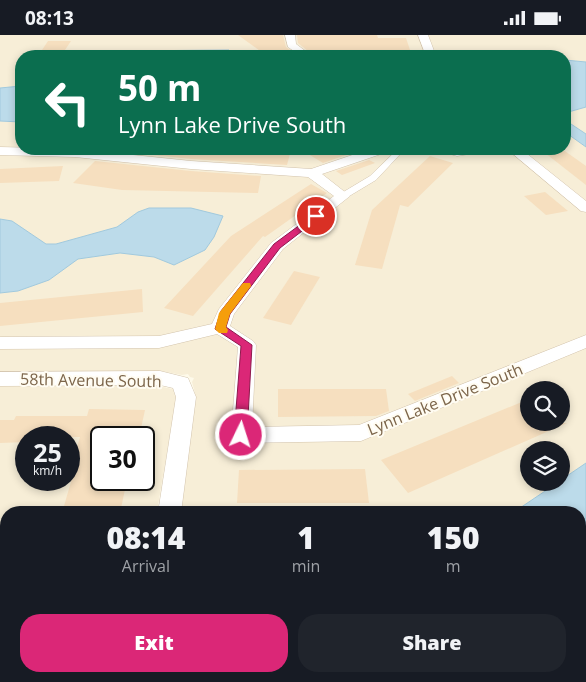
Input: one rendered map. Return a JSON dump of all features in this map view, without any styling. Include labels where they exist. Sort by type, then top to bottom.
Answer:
[{"type":"street","points":[[290,35],[291,45],[298,50]]},
{"type":"street","points":[[423,35],[429,50]]},
{"type":"street","points":[[0,151],[15,151]]},
{"type":"street","points":[[94,155],[191,165],[312,173],[364,155]]},
{"type":"street","points":[[520,155],[586,208]]},
{"type":"street","points":[[0,343],[158,342],[220,329],[225,313],[277,246],[342,196],[312,173]]},
{"type":"street","name":"Lynn Lake Drive South","points":[[220,329],[247,345],[241,435],[361,433],[586,341]]},
{"type":"street","name":"58th Avenue South","points":[[0,379],[160,378],[182,383],[186,397],[170,506]]},
{"type":"lane","points":[[342,196],[373,178],[396,155]]},
{"type":"shaded area","points":[[0,35],[586,35],[586,62],[571,61],[571,50],[15,50],[15,87],[0,88]]},
{"type":"shaded area","points":[[586,107],[586,134],[571,124],[571,111]]},
{"type":"shaded area","points":[[0,121],[15,122],[15,155],[571,155],[571,136],[586,147],[586,463],[570,474],[570,441],[520,441],[520,491],[545,491],[523,506],[181,506],[196,397],[192,382],[194,378],[188,374],[182,375],[161,371],[0,372],[0,293],[18,291],[49,280],[78,259],[120,253],[154,257],[174,265],[138,212],[117,227],[56,244],[46,244],[12,221],[0,219]]},
{"type":"shaded area","points":[[0,386],[157,386],[173,389],[176,398],[158,506],[0,506]]},
{"type":"water","points":[[571,61],[586,62],[586,107],[571,111]]},
{"type":"water","points":[[15,87],[15,122],[0,121],[0,88]]},
{"type":"water","points":[[571,124],[586,134],[586,147],[571,136]]},
{"type":"water","points":[[149,208],[191,208],[223,216],[214,237],[205,250],[174,265],[154,257],[120,253],[78,259],[49,280],[18,291],[0,293],[0,219],[12,221],[46,244],[56,244],[117,227],[138,212]]},
{"type":"water","points":[[586,463],[586,506],[523,506],[545,491],[570,491],[570,474]]},
{"type":"building","points":[[238,35],[283,35],[286,47],[290,50],[259,50]]},
{"type":"building","points":[[297,35],[377,35],[378,38],[406,38],[410,50],[307,50],[298,43]]},
{"type":"building","points":[[48,41],[71,41],[65,50],[42,50]]},
{"type":"building","points":[[153,155],[290,155],[287,165]]},
{"type":"building","points":[[310,155],[346,155],[323,163]]},
{"type":"building","points":[[548,155],[570,155],[586,166],[586,185]]},
{"type":"building","points":[[430,156],[453,163],[408,207],[400,205],[382,269],[355,265],[372,210]]},
{"type":"building","points":[[369,160],[375,163],[342,175],[336,171]]},
{"type":"building","points":[[95,161],[261,176],[258,193],[122,190],[73,183]]},
{"type":"building","points":[[63,166],[59,181],[0,183],[0,169]]},
{"type":"building","points":[[311,184],[327,193],[265,237],[263,236],[193,316],[164,308],[231,236]]},
{"type":"building","points":[[545,192],[568,211],[546,215],[524,196]]},
{"type":"building","points":[[294,271],[320,277],[291,325],[263,318]]},
{"type":"building","points":[[142,289],[143,312],[0,326],[0,303]]},
{"type":"building","points":[[452,376],[459,383],[415,401],[408,394]]},
{"type":"building","points":[[278,389],[386,389],[389,411],[376,416],[278,417]]},
{"type":"building","points":[[520,403],[520,431],[549,431],[526,441],[520,441],[520,444],[408,493],[381,460]]},
{"type":"building","points":[[89,409],[145,410],[141,426],[90,426],[90,491],[125,491],[121,506],[64,506],[68,491],[80,491],[80,426],[15,426],[15,442],[0,443],[0,420],[14,420],[16,416],[87,416]]},
{"type":"building","points":[[365,469],[369,503],[237,503],[239,470]]},
{"type":"slow traffic","points":[[223,330],[220,329],[225,313],[246,286]]},
{"type":"route","points":[[241,435],[247,345],[220,329],[225,313],[277,246],[316,216]]}]
